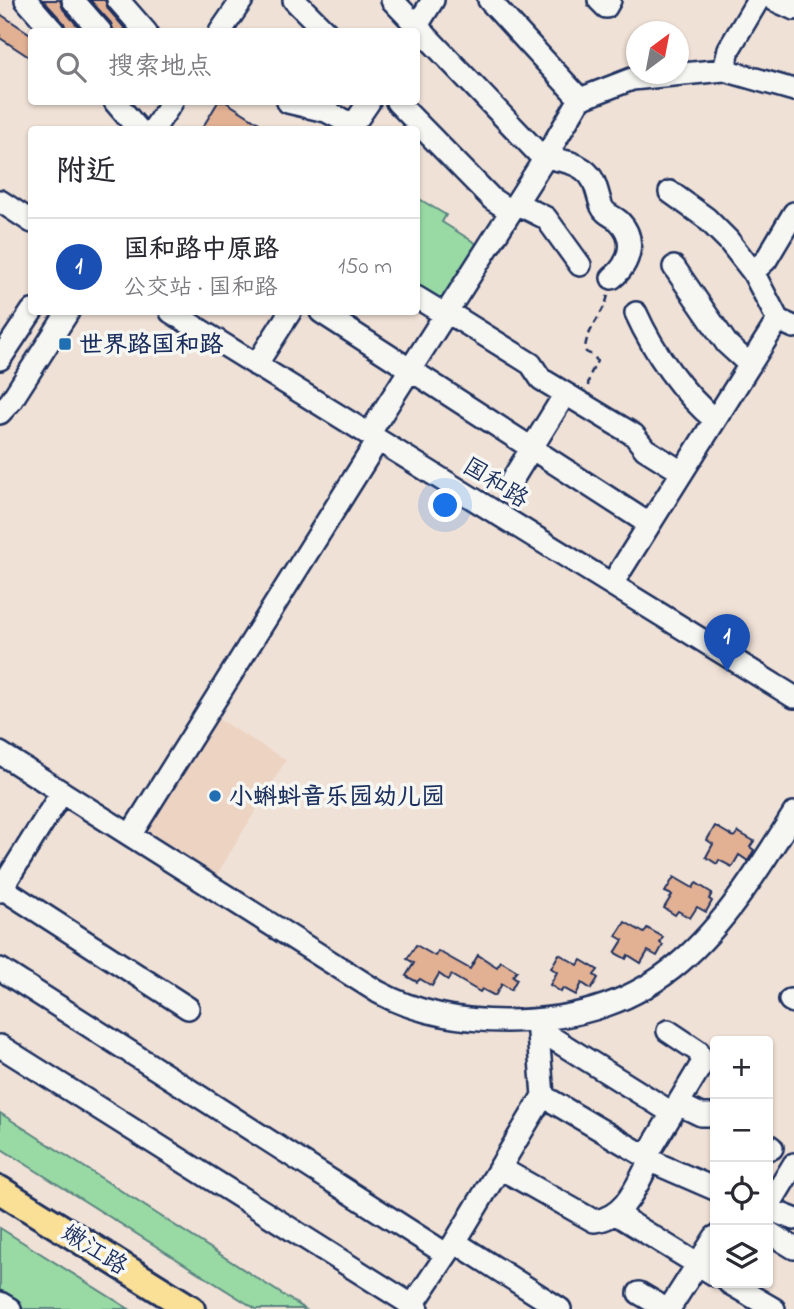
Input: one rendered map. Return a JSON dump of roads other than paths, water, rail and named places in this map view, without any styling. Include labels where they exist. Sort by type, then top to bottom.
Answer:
[{"type":"main road","name":"嫩江路","points":[[0,1190],[189,1309]]},
{"type":"street","points":[[26,0],[50,28]]},
{"type":"street","points":[[73,0],[98,28]]},
{"type":"street","points":[[223,28],[243,0]]},
{"type":"street","points":[[294,0],[322,28]]},
{"type":"street","points":[[392,0],[415,28],[433,0]]},
{"type":"street","points":[[489,0],[580,99]]},
{"type":"street","points":[[599,0],[606,7],[610,0]]},
{"type":"street","points":[[724,70],[729,49],[761,1],[794,9]]},
{"type":"street","points":[[115,28],[125,8],[142,28]]},
{"type":"street","points":[[420,33],[545,158],[571,162],[592,178],[603,209],[626,230],[630,250],[628,261],[612,278]]},
{"type":"street","points":[[131,834],[373,437],[445,312],[580,99],[632,79],[724,70],[794,90]]},
{"type":"street","points":[[118,105],[136,126]]},
{"type":"street","points":[[155,126],[167,105]]},
{"type":"street","points":[[301,105],[326,111],[352,122],[367,105]]},
{"type":"street","points":[[400,105],[492,199],[546,218],[580,265]]},
{"type":"street","points":[[612,584],[750,365],[786,324],[753,271],[728,240],[706,218],[670,192]]},
{"type":"street","points":[[0,201],[28,219]]},
{"type":"street","points":[[753,271],[788,237],[794,213]]},
{"type":"street","points":[[674,268],[727,344],[750,365]]},
{"type":"street","points":[[420,299],[531,364],[541,379],[634,435],[645,449],[682,472]]},
{"type":"street","points":[[636,313],[642,327],[683,389],[715,421]]},
{"type":"street","points":[[0,359],[29,315]]},
{"type":"street","points":[[0,413],[12,401],[66,315]]},
{"type":"street","name":"国和路","points":[[176,315],[794,697]]},
{"type":"street","points":[[256,365],[287,315]]},
{"type":"street","points":[[326,315],[649,524]]},
{"type":"street","points":[[512,480],[565,394]]},
{"type":"street","points":[[0,753],[401,1005],[442,1016],[538,1027],[624,998],[661,978],[703,943],[787,840],[794,813]]},
{"type":"street","points":[[62,792],[1,889],[188,1009]]},
{"type":"street","points":[[0,968],[450,1248],[560,1309]]},
{"type":"street","points":[[0,1046],[413,1308],[543,1096],[538,1027]]},
{"type":"street","points":[[538,1027],[675,1109],[710,1115]]},
{"type":"street","points":[[500,1168],[590,1220],[600,1221],[616,1214],[624,1205],[675,1109],[702,1065],[703,1059],[698,1051],[668,1031]]},
{"type":"street","points":[[543,1096],[648,1158],[710,1187]]},
{"type":"street","points":[[773,1200],[794,1164]]},
{"type":"street","points":[[773,1210],[794,1219]]},
{"type":"street","points":[[616,1214],[706,1270],[668,1309],[639,1293]]},
{"type":"street","points":[[773,1235],[794,1248]]},
{"type":"street","points":[[738,1288],[774,1309]]},
{"type":"street","points":[[0,1303],[10,1309]]},
{"type":"place","name":"世界路国和路","points":[[65,344]]},
{"type":"place","name":"国和路中原路","points":[[727,672]]},
{"type":"place","name":"小蝌蚪音乐园幼儿园","points":[[215,796]]}]
